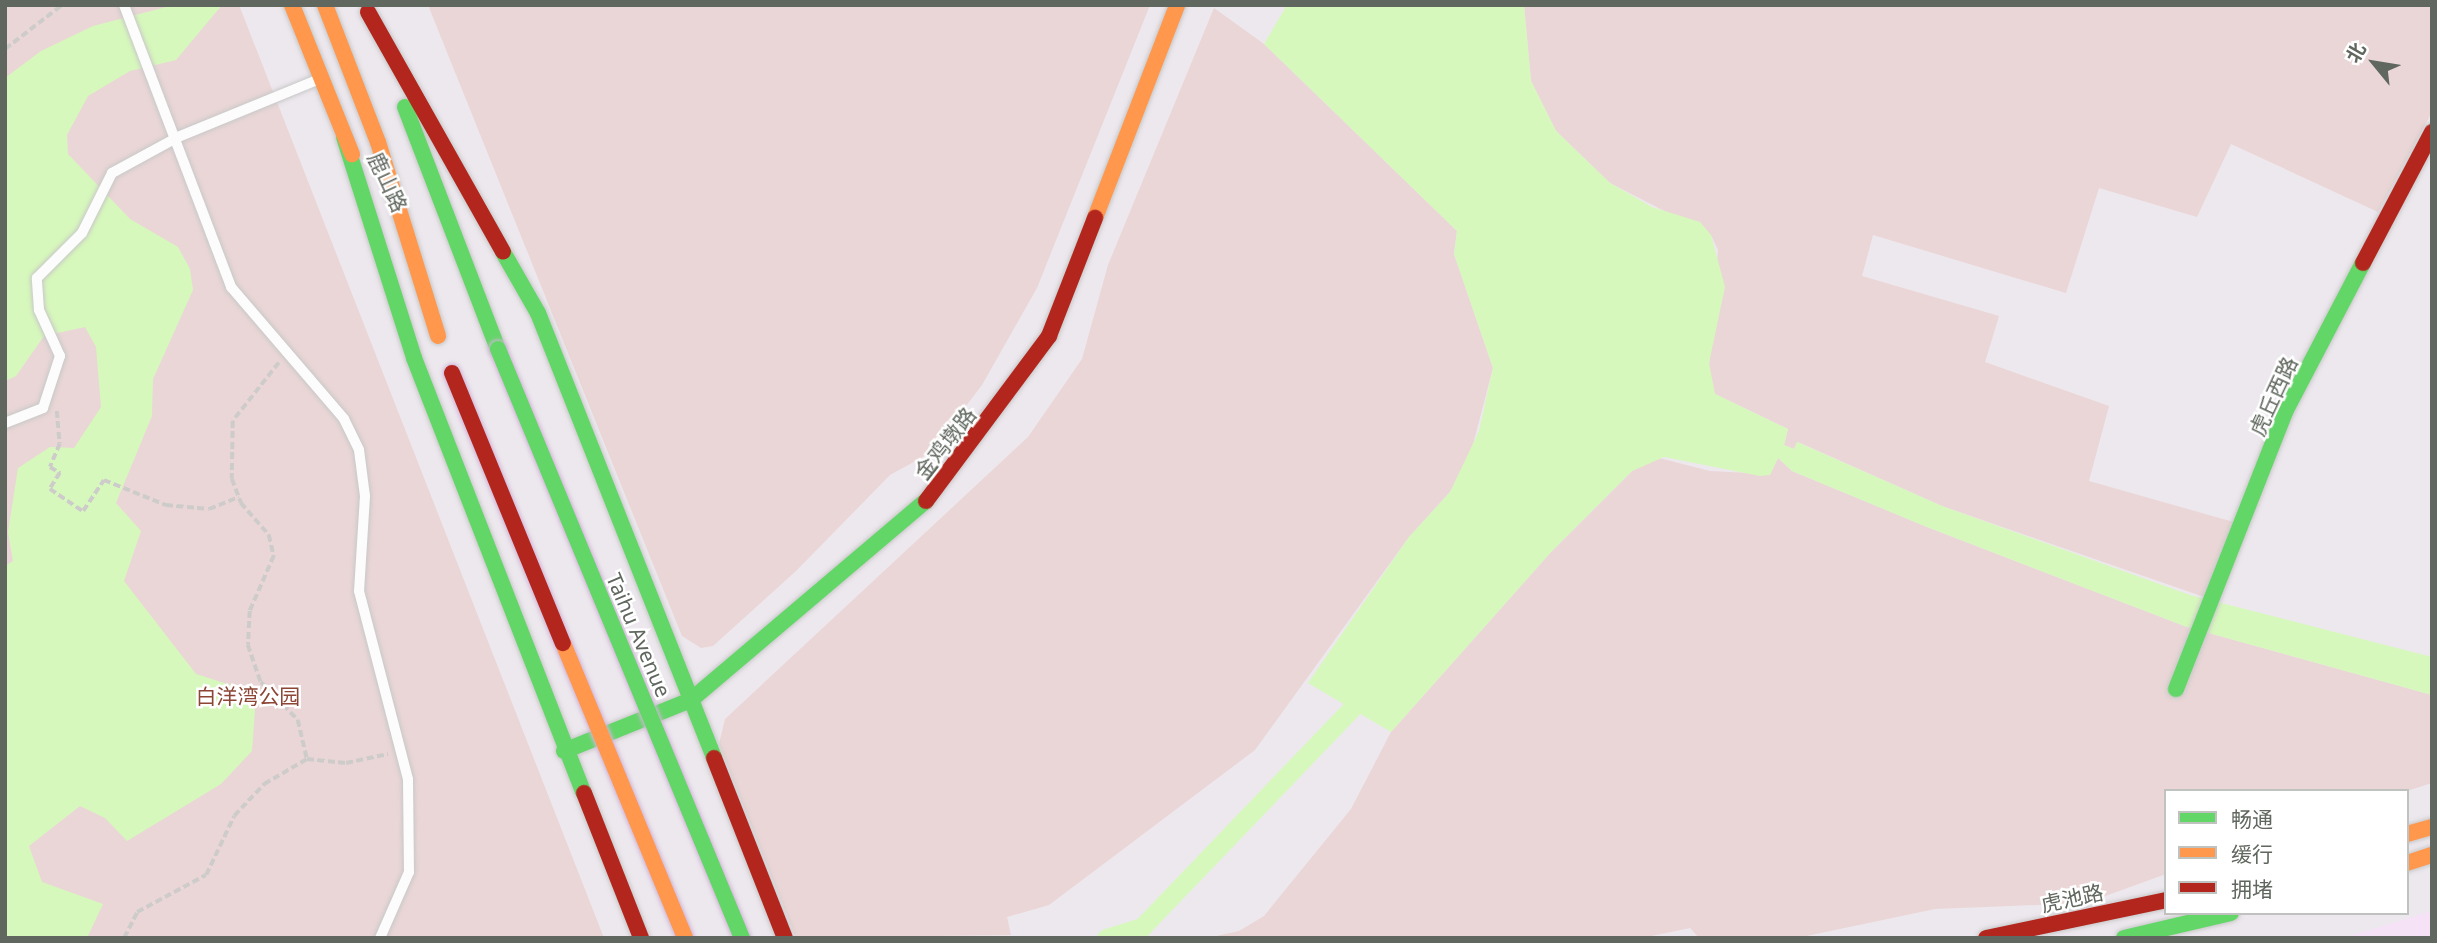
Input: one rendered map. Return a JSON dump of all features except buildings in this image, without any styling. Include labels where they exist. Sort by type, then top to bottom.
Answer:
[{"type":"main road","name":"鹿山路","points":[[292,5],[344,137],[445,355]]},
{"type":"main road","points":[[325,5],[377,142],[445,355],[685,938]]},
{"type":"main road","name":"金鸡墩路","points":[[564,751],[691,700],[942,487],[1049,336],[1177,5]]},
{"type":"main road","name":"鹿山路","points":[[367,8],[498,349]]},
{"type":"main road","points":[[367,8],[538,313],[785,938]]},
{"type":"main road","name":"虎丘西路","points":[[2176,689],[2219,587],[2286,412],[2432,132]]},
{"type":"main road","points":[[344,137],[414,358],[564,751],[641,938]]},
{"type":"main road","name":"Taihu Avenue","points":[[498,349],[742,938]]},
{"type":"main road","points":[[2409,833],[2432,827]]},
{"type":"main road","points":[[2409,862],[2432,855]]},
{"type":"main road","name":"虎池路","points":[[1986,938],[2164,900]]},
{"type":"main road","points":[[2124,938],[2222,915]]},
{"type":"lane","points":[[124,5],[178,137],[231,287],[286,357],[344,419],[359,450],[365,496],[359,592],[408,779],[409,872],[380,938]]},
{"type":"lane","points":[[5,423],[43,408],[60,356],[39,310],[37,278],[82,233],[112,173],[178,137],[321,78]]},
{"type":"path","points":[[5,49],[62,5]]},
{"type":"path","points":[[286,357],[233,421],[232,479],[239,497],[269,535],[274,556],[250,611],[248,645],[261,682],[298,720],[307,759]]},
{"type":"path","points":[[48,393],[61,419],[50,467],[60,473],[50,489],[83,511],[104,480],[166,505],[209,509],[239,497]]},
{"type":"path","points":[[124,938],[137,912],[206,875],[234,816],[264,784],[307,759],[346,763],[401,751]]},
{"type":"shaded area","points":[[174,5],[222,5],[176,60],[130,71],[88,96],[67,135],[68,154],[130,219],[178,247],[190,269],[193,290],[153,379],[152,416],[116,503],[141,531],[124,581],[196,674],[243,689],[255,710],[252,751],[221,784],[127,841],[105,818],[80,806],[29,846],[42,882],[103,904],[87,938],[5,938],[5,566],[13,561],[8,532],[18,468],[50,447],[74,448],[101,407],[96,347],[85,327],[44,336],[16,376],[5,381],[5,78],[41,51],[93,26]]},
{"type":"shaded area","points":[[1287,5],[1524,5],[1531,81],[1556,131],[1610,183],[1652,207],[1700,222],[1711,235],[1725,287],[1709,363],[1715,394],[1788,429],[1784,445],[1794,449],[1797,442],[1942,506],[2190,595],[2432,657],[2432,695],[2187,627],[1927,527],[1792,471],[1778,458],[1770,475],[1760,476],[1664,457],[1632,471],[1551,552],[1391,732],[1308,683],[1409,537],[1450,492],[1479,431],[1493,368],[1454,254],[1457,231],[1264,44]]},
{"type":"shaded area","points":[[2432,911],[2432,938],[2345,938],[2350,936]]},
{"type":"green space","name":"白洋湾公园","points":[[5,5],[239,5],[604,938],[5,938]]},
{"type":"green space","points":[[428,5],[1150,5],[1037,288],[982,385],[930,453],[890,475],[796,571],[713,646],[701,648],[682,636]]},
{"type":"green space","points":[[1524,5],[2432,5],[2432,112],[2378,212],[2231,144],[2197,217],[2099,188],[2066,293],[1873,235],[1862,276],[1999,316],[1985,362],[2109,406],[2089,481],[2237,523],[2210,599],[1942,506],[1798,442],[1794,449],[1784,445],[1788,429],[1715,394],[1708,380],[1718,250],[1711,235],[1610,183],[1556,131],[1531,81]]},
{"type":"green space","points":[[1214,8],[1264,44],[1457,231],[1454,254],[1493,368],[1471,452],[1450,492],[1409,537],[1255,750],[1049,905],[1007,917],[1011,935],[796,938],[719,744],[725,719],[1028,437],[1082,359],[1108,265]]},
{"type":"green space","points":[[1659,458],[1710,471],[1770,474],[1778,458],[1792,471],[1927,527],[2187,627],[2432,695],[2432,783],[2409,790],[2164,789],[2164,875],[2086,903],[1935,909],[1797,938],[1699,938],[1690,928],[1642,938],[1207,938],[1239,931],[1264,916],[1351,809],[1391,732],[1551,552],[1632,471]]},
{"type":"waterway","points":[[1106,938],[1142,927],[1369,690]]},
{"type":"traffic: fast","points":[[405,107],[498,349]]},
{"type":"traffic: fast","points":[[344,137],[414,358],[584,793]]},
{"type":"traffic: fast","points":[[503,252],[538,313],[714,758]]},
{"type":"traffic: fast","points":[[2176,689],[2285,412],[2363,263]]},
{"type":"traffic: fast","points":[[498,349],[742,938]]},
{"type":"traffic: fast","points":[[564,751],[691,700],[926,501]]},
{"type":"traffic: fast","points":[[2124,938],[2222,915]]},
{"type":"traffic: slow","points":[[292,5],[352,154]]},
{"type":"traffic: slow","points":[[325,5],[378,142],[438,336]]},
{"type":"traffic: slow","points":[[1095,218],[1177,5]]},
{"type":"traffic: slow","points":[[563,643],[685,938]]},
{"type":"traffic: slow","points":[[2409,833],[2432,827]]},
{"type":"traffic: slow","points":[[2409,862],[2432,855]]},
{"type":"traffic: jam","points":[[368,12],[503,252]]},
{"type":"traffic: jam","points":[[2363,263],[2432,132]]},
{"type":"traffic: jam","points":[[926,501],[1049,336],[1095,218]]},
{"type":"traffic: jam","points":[[452,373],[563,643]]},
{"type":"traffic: jam","points":[[714,758],[785,938]]},
{"type":"traffic: jam","points":[[584,793],[641,938]]},
{"type":"traffic: jam","points":[[1986,938],[2164,900]]}]
